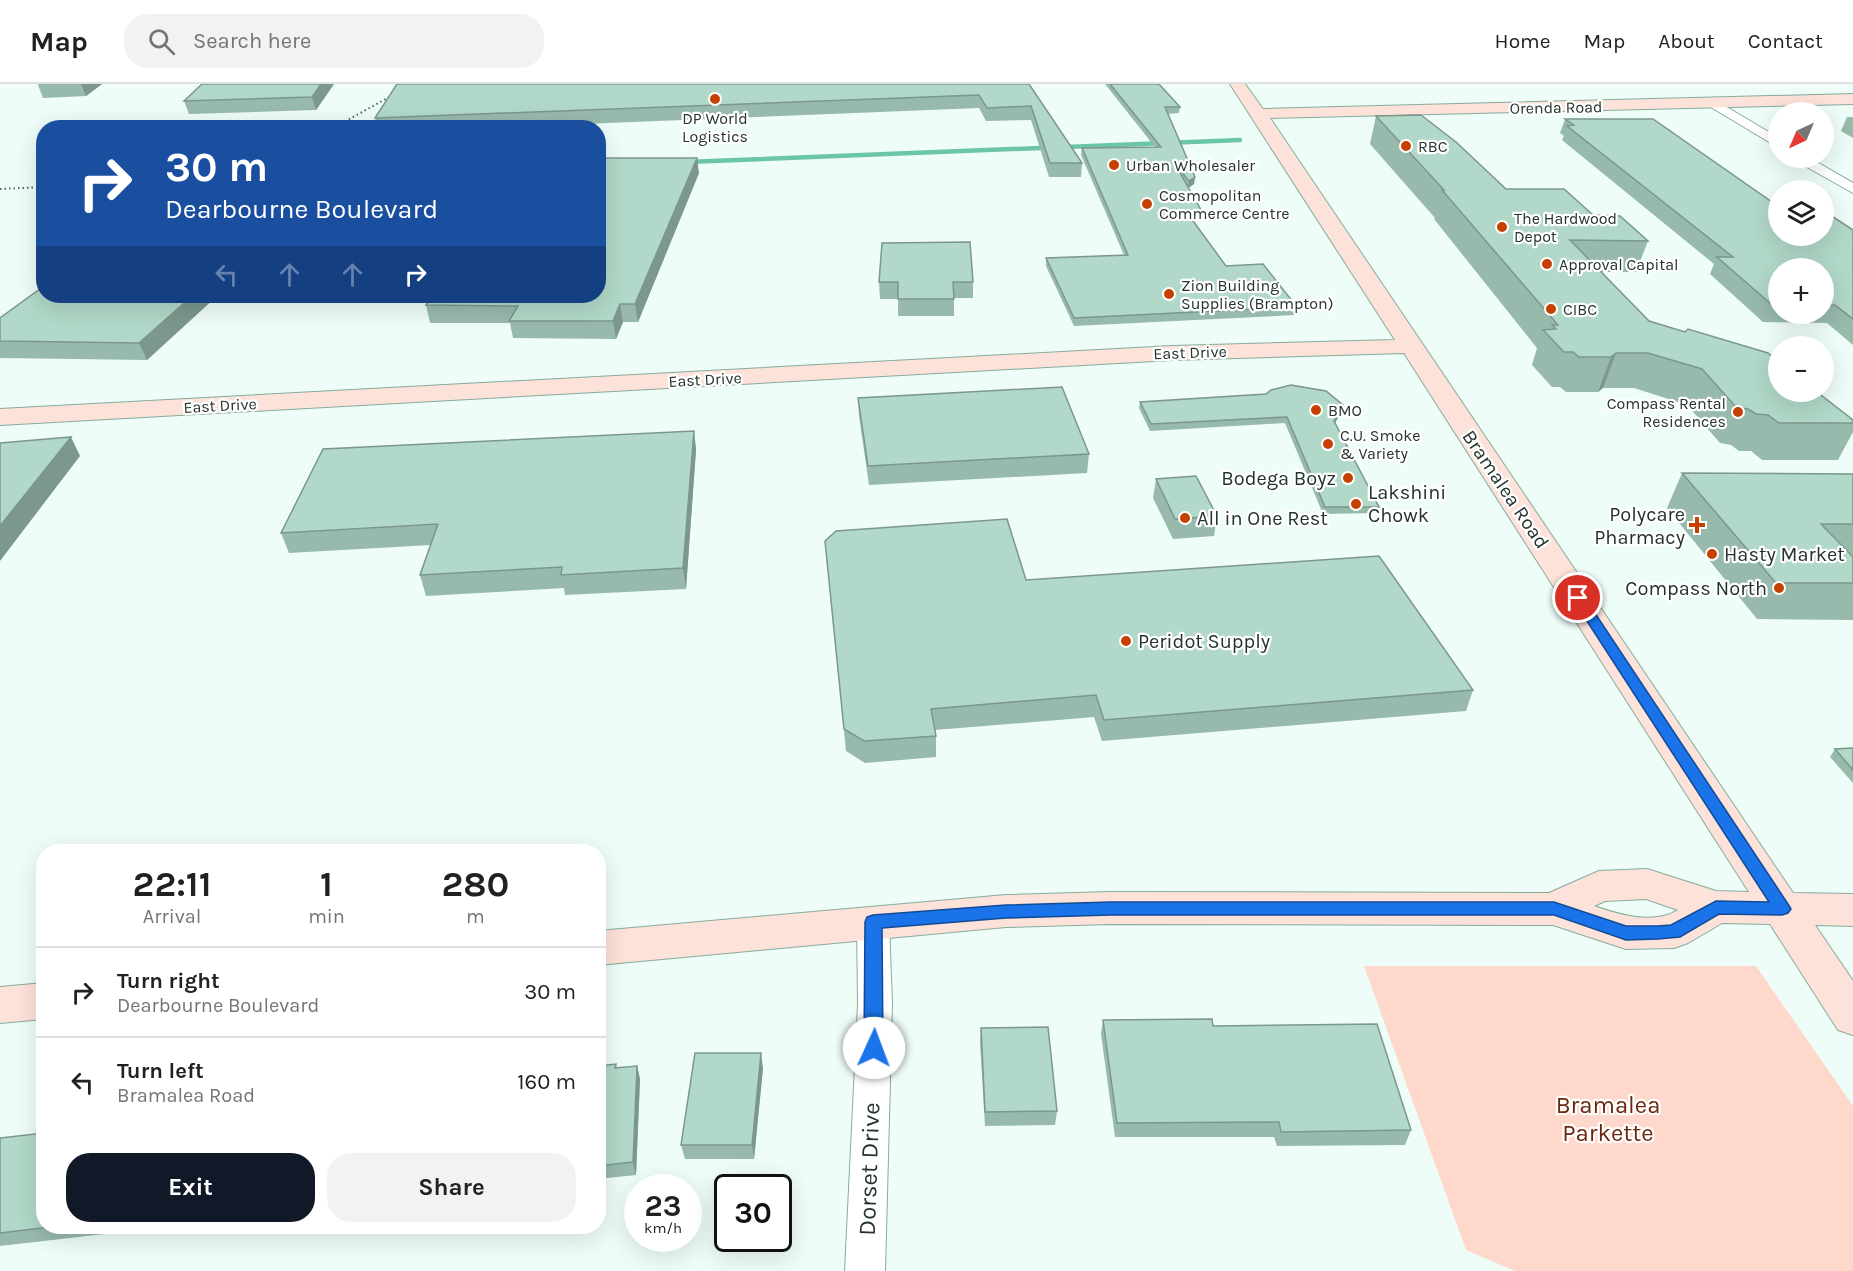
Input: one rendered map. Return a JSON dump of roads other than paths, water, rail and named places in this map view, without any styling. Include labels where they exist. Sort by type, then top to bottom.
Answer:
[{"type":"street","name":"Bramalea Road","points":[[1237,84],[1259,114],[1853,1017]]},
{"type":"street","name":"Orenda Road","points":[[1259,114],[1853,99]]},
{"type":"street","points":[[1713,103],[1768,137]]},
{"type":"street","points":[[1818,168],[1853,189]]},
{"type":"street","name":"East Drive","points":[[0,417],[1172,353],[1410,345]]},
{"type":"street","points":[[606,947],[1006,911],[1111,908],[1554,909],[1626,933],[1674,932],[1716,907],[1853,910]]},
{"type":"street","name":"Dorset Drive","points":[[865,1271],[875,1004],[873,922]]},
{"type":"street","points":[[0,1005],[36,1002]]},
{"type":"waterway","points":[[686,162],[1240,140]]},
{"type":"railway","points":[[348,120],[413,84]]},
{"type":"railway","points":[[0,189],[36,187]]},
{"type":"place","name":"DP World Logistics","points":[[715,99]]},
{"type":"place","name":"RBC","points":[[1406,146]]},
{"type":"place","name":"Urban Wholesaler","points":[[1114,165]]},
{"type":"place","name":"Cosmopolitan Commerce Centre","points":[[1147,204]]},
{"type":"place","name":"The Hardwood Depot","points":[[1502,227]]},
{"type":"place","name":"Approval Capital","points":[[1547,264]]},
{"type":"place","name":"Zion Building Supplies (Brampton)","points":[[1169,294]]},
{"type":"place","name":"CIBC","points":[[1551,309]]},
{"type":"place","name":"BMO","points":[[1316,410]]},
{"type":"place","name":"Compass Rental Residences","points":[[1738,412]]},
{"type":"place","name":"C.U. Smoke & Variety","points":[[1328,444]]},
{"type":"place","name":"Bodega Boyz","points":[[1348,478]]},
{"type":"place","name":"Lakshini Chowk","points":[[1356,504]]},
{"type":"place","name":"All in One Rest","points":[[1185,518]]},
{"type":"place","name":"Polycare Pharmacy","points":[[1697,525]]},
{"type":"place","name":"Hasty Market","points":[[1712,554]]},
{"type":"place","name":"Compass North","points":[[1779,588]]},
{"type":"place","name":"Peridot Supply","points":[[1126,641]]},
{"type":"park label","name":"Bramalea Parkette","points":[[1608,1119]]}]
